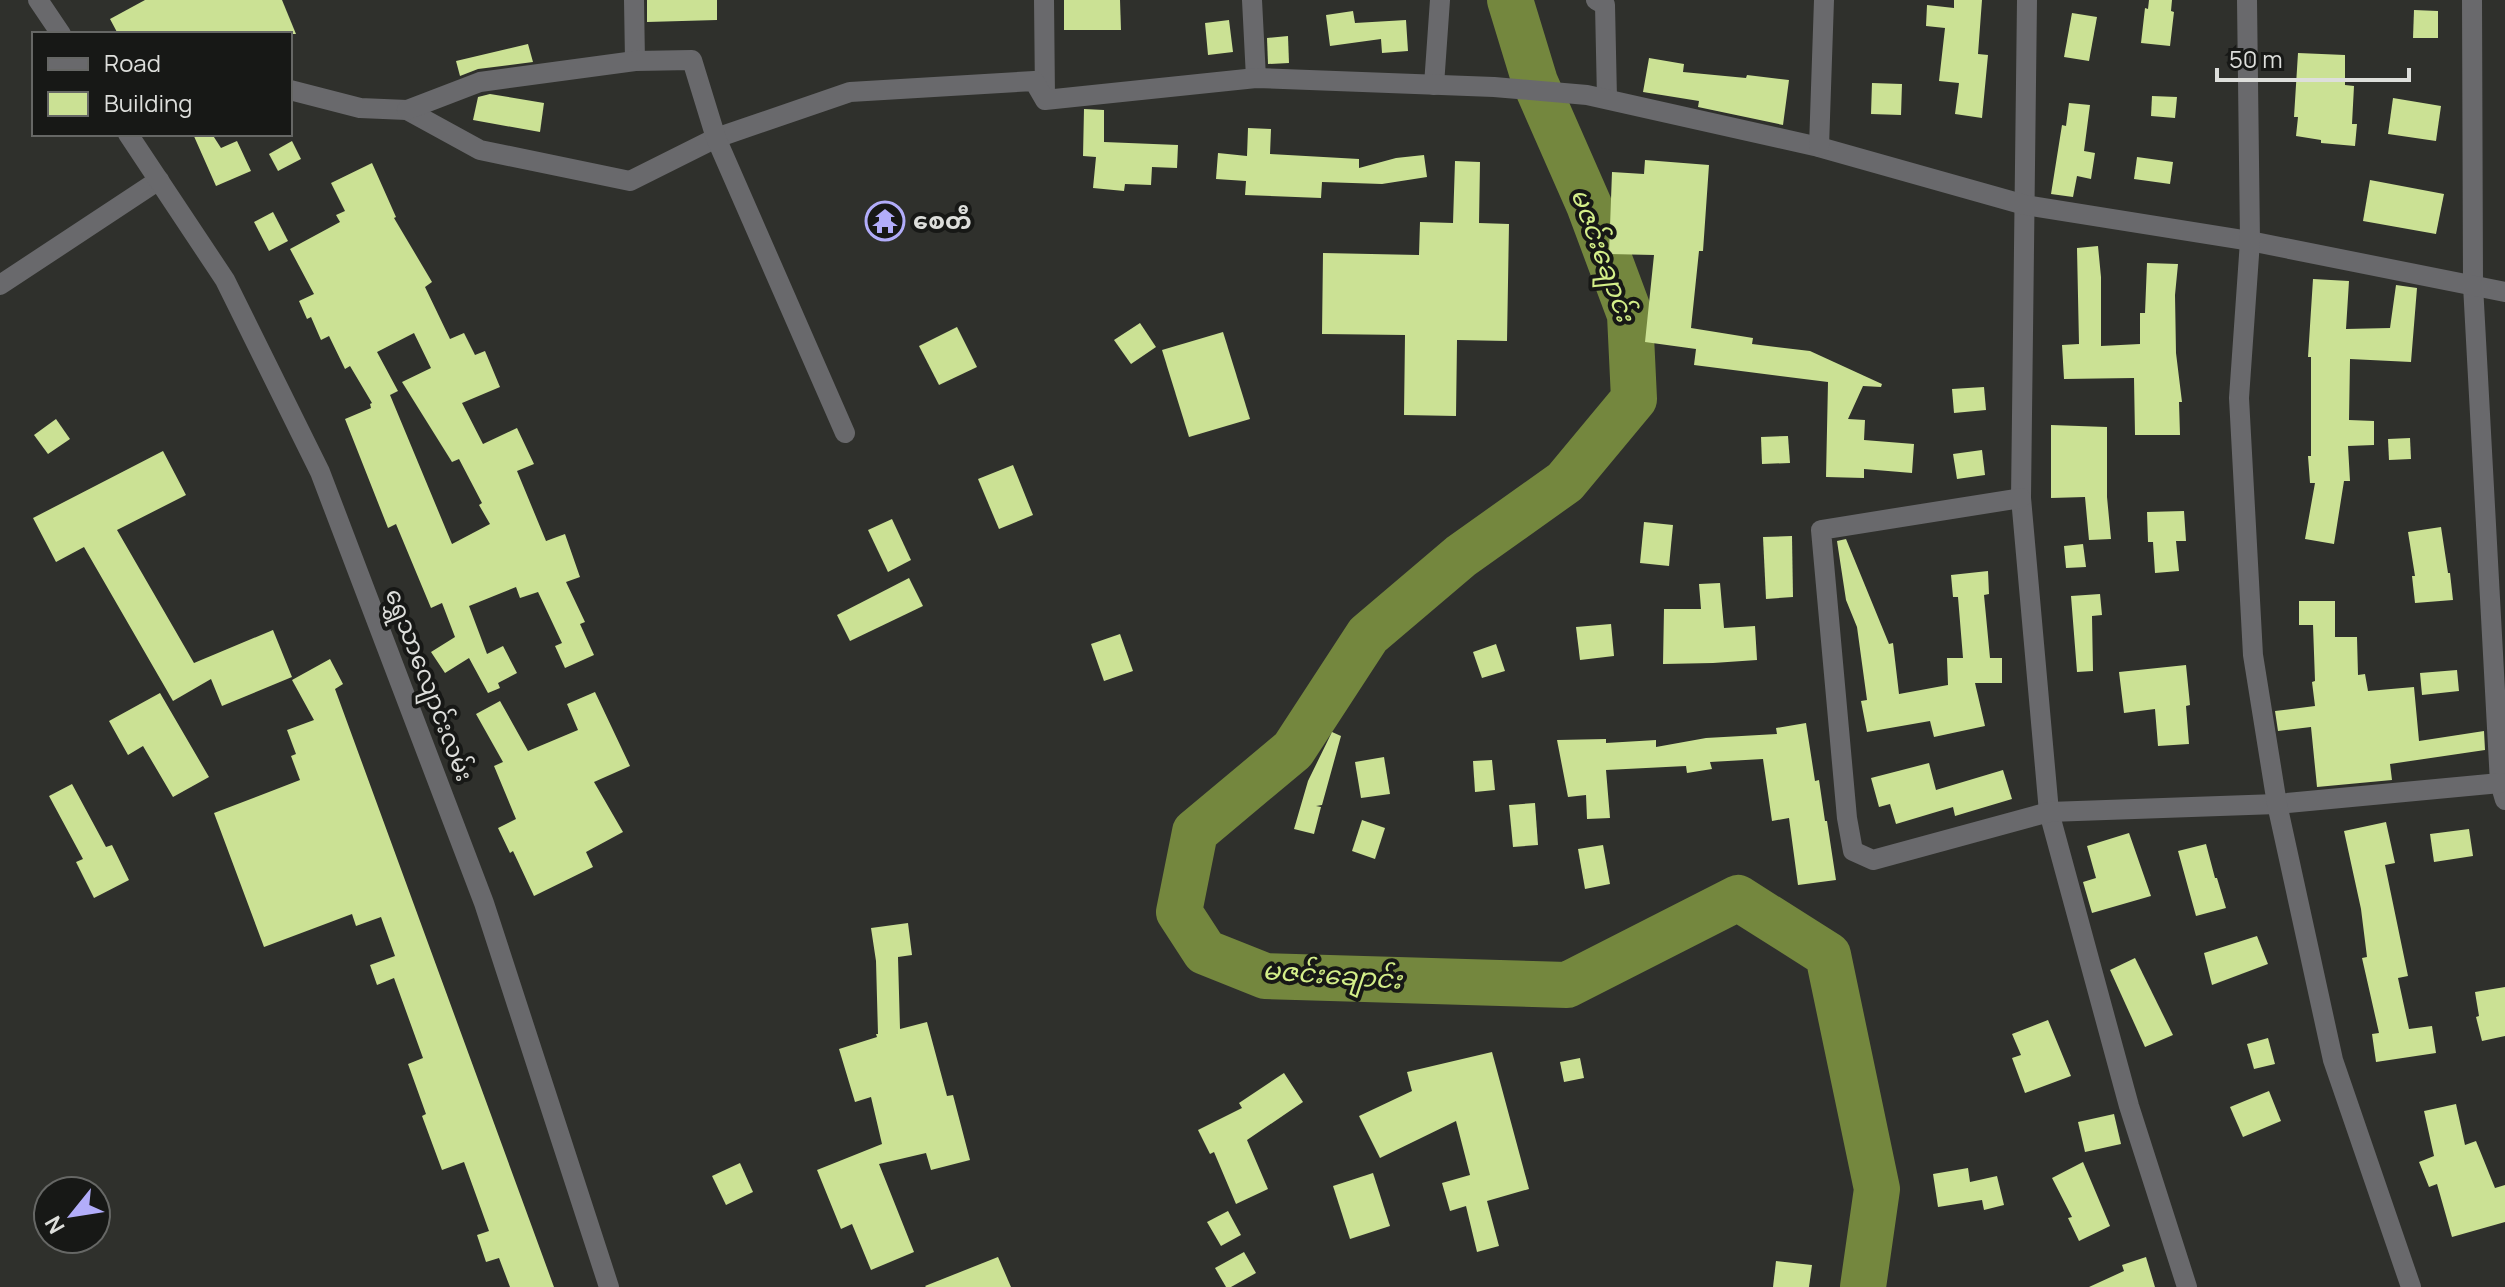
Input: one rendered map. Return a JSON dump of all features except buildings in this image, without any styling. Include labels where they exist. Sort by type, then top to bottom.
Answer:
[{"type":"street","points":[[38,0],[60,32]]},
{"type":"street","points":[[634,0],[635,61]]},
{"type":"street","points":[[1044,0],[1045,100]]},
{"type":"street","points":[[1252,0],[1256,78]]},
{"type":"street","points":[[1434,85],[1440,0]]},
{"type":"street","points":[[1596,0],[1605,5],[1597,97]]},
{"type":"street","points":[[1819,147],[1824,0]]},
{"type":"street","points":[[2027,0],[2021,498],[2049,812],[2129,1106],[2187,1287]]},
{"type":"street","points":[[2247,0],[2250,241],[2239,398],[2253,655],[2277,804],[2333,1060],[2411,1287]]},
{"type":"street","points":[[2021,498],[1821,530],[1847,818],[1853,851],[1873,860],[2049,812],[2502,792],[2473,285],[2472,0]]},
{"type":"street","points":[[292,91],[360,108],[407,110],[480,82],[635,61],[692,60],[716,138],[845,433]]},
{"type":"street","points":[[1045,100],[1256,78],[1494,87],[1597,97],[1819,147],[2025,205],[2250,241],[2505,292]]},
{"type":"street","points":[[407,110],[480,150],[630,181],[716,138],[850,92],[1034,81],[1045,100]]},
{"type":"street","name":"ရွှေသာလျောင်းလမ်း","points":[[129,136],[225,280],[320,472],[484,903],[609,1287]]},
{"type":"street","points":[[0,285],[159,180]]},
{"type":"waterway","name":"မဇင်းချောင်း","points":[[1510,0],[1535,82],[1589,205],[1630,315],[1634,399],[1565,482],[1461,556],[1368,635],[1293,750],[1195,832],[1179,912],[1205,952],[1265,976],[1567,985],[1738,898],[1828,955],[1877,1189],[1863,1287]]},
{"type":"place","name":"စေတီ","points":[[885,221]]}]
